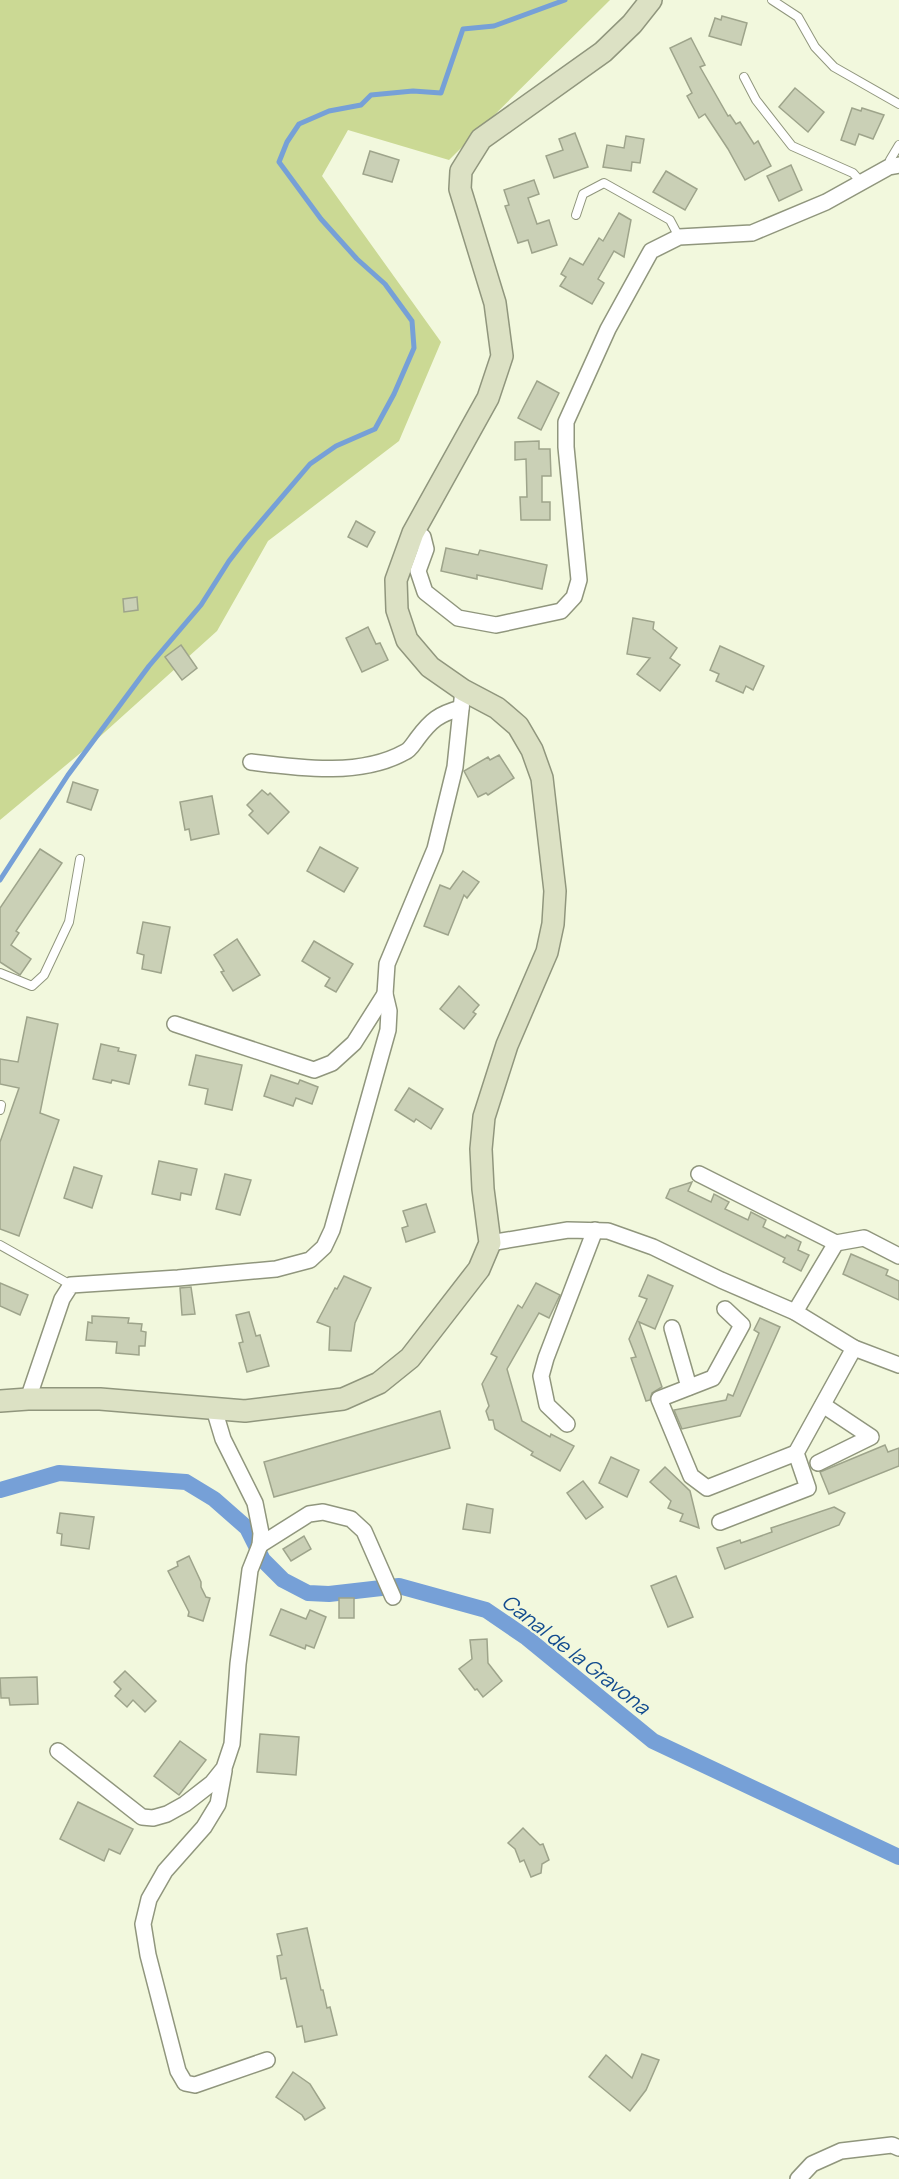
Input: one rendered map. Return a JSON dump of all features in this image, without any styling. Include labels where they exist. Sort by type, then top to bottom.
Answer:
[{"type":"street","points":[[0,1401],[100,1399],[245,1411],[343,1400],[379,1383],[410,1358],[479,1269],[490,1243],[483,1189],[481,1149],[484,1117],[507,1046],[547,952],[553,924],[555,891],[542,778],[532,750],[518,726],[497,708],[462,699],[407,640],[397,610],[396,580],[413,533],[488,398],[502,356],[495,303],[460,189],[461,171],[481,139],[603,52],[632,24],[651,0]]},
{"type":"street","points":[[413,533],[423,537],[426,549],[418,571],[424,592],[458,618],[496,625],[561,611],[574,597],[579,580],[566,447],[566,422],[608,328],[651,251],[679,237],[752,233],[826,202],[894,166]]},
{"type":"street","points":[[251,762],[308,769],[370,765],[407,752],[427,726],[462,699]]},
{"type":"street","points":[[28,1399],[62,1299],[71,1285],[276,1269],[310,1260],[324,1247],[332,1230],[388,1030],[389,1011],[384,994],[387,964],[435,849],[455,767],[462,699]]},
{"type":"street","points":[[175,1024],[314,1070],[332,1063],[354,1043],[384,994]]},
{"type":"street","points":[[699,1174],[836,1243],[864,1238],[899,1256]]},
{"type":"street","points":[[490,1243],[568,1230],[608,1230],[652,1247],[795,1312],[854,1348],[899,1365]]},
{"type":"street","points":[[567,1424],[547,1405],[541,1376],[595,1230]]},
{"type":"street","points":[[795,1312],[836,1243]]},
{"type":"street","points":[[725,1309],[742,1325],[713,1378],[659,1399],[691,1476],[707,1488],[796,1453],[854,1348]]},
{"type":"street","points":[[672,1328],[689,1388]]},
{"type":"street","points":[[818,1463],[871,1437],[823,1405]]},
{"type":"street","points":[[214,1409],[223,1439],[255,1503],[261,1533],[260,1545],[250,1570],[238,1664],[232,1744],[224,1768],[218,1804],[204,1827],[165,1871],[149,1899],[143,1924],[148,1955],[178,2072],[185,2083],[195,2085],[267,2060]]},
{"type":"street","points":[[720,1522],[808,1488],[796,1453]]},
{"type":"street","points":[[260,1545],[309,1514],[323,1512],[351,1519],[364,1531],[393,1597]]},
{"type":"street","points":[[58,1750],[142,1817],[153,1818],[167,1814],[185,1804],[212,1783],[224,1768]]},
{"type":"street","points":[[798,2179],[812,2164],[841,2151],[892,2145],[899,2148]]},
{"type":"lane","points":[[772,0],[798,17],[815,47],[834,67],[899,104]]},
{"type":"lane","points":[[744,78],[756,100],[792,146],[853,173],[861,183]]},
{"type":"lane","points":[[894,166],[890,160],[899,145]]},
{"type":"lane","points":[[576,214],[583,194],[604,183],[670,220],[679,237]]},
{"type":"lane","points":[[0,973],[32,986],[44,975],[69,921],[80,859]]},
{"type":"lane","points":[[0,1245],[71,1285]]},
{"type":"green space","points":[[0,0],[610,0],[449,160],[348,130],[322,176],[441,342],[399,441],[268,541],[217,631],[95,741],[0,820]]},
{"type":"building","points":[[722,16],[747,23],[741,45],[709,36],[715,18],[721,20]]},
{"type":"building","points":[[691,38],[705,65],[700,67],[728,116],[730,115],[736,124],[740,122],[754,144],[758,141],[771,166],[745,180],[705,114],[699,118],[687,96],[692,93],[670,48]]},
{"type":"building","points":[[795,88],[824,112],[808,132],[779,107]]},
{"type":"building","points":[[852,108],[861,111],[862,108],[884,115],[873,139],[859,134],[855,145],[841,140]]},
{"type":"building","points":[[575,133],[588,167],[554,178],[546,156],[563,150],[559,139]]},
{"type":"building","points":[[626,136],[644,139],[640,163],[632,162],[631,171],[603,167],[607,145],[624,148]]},
{"type":"building","points":[[370,151],[399,160],[392,182],[363,174]]},
{"type":"building","points":[[791,165],[802,190],[779,201],[767,176]]},
{"type":"building","points":[[666,171],[697,189],[685,210],[653,192]]},
{"type":"building","points":[[534,180],[539,194],[528,198],[537,224],[549,220],[557,245],[532,253],[528,240],[518,243],[505,206],[509,205],[504,190]]},
{"type":"building","points":[[619,213],[631,220],[624,257],[614,251],[598,279],[604,283],[592,304],[560,286],[566,277],[561,274],[570,258],[583,265],[599,238],[603,241]]},
{"type":"building","points":[[537,381],[559,393],[541,430],[518,418]]},
{"type":"building","points":[[539,441],[539,449],[550,449],[551,476],[542,476],[542,502],[550,502],[550,520],[521,520],[520,497],[527,497],[526,459],[515,460],[515,442]]},
{"type":"building","points":[[356,521],[375,532],[367,547],[348,537]]},
{"type":"building","points":[[446,548],[478,555],[480,550],[547,565],[542,589],[477,575],[477,579],[441,571]]},
{"type":"building","points":[[137,597],[138,610],[124,612],[123,599]]},
{"type":"building","points":[[633,618],[654,622],[653,629],[677,648],[670,658],[680,665],[660,691],[637,674],[650,658],[627,654]]},
{"type":"building","points":[[368,627],[376,644],[380,643],[388,660],[362,672],[346,638]]},
{"type":"building","points":[[181,645],[197,668],[182,680],[165,657]]},
{"type":"building","points":[[720,646],[764,666],[753,690],[746,686],[743,693],[716,681],[719,674],[710,670]]},
{"type":"building","points":[[499,755],[514,778],[488,795],[486,793],[478,797],[464,771],[488,757],[490,760]]},
{"type":"building","points":[[73,782],[98,790],[91,810],[67,802]]},
{"type":"building","points":[[262,790],[268,795],[270,793],[289,812],[268,834],[249,815],[253,811],[247,805]]},
{"type":"building","points":[[212,796],[219,834],[191,840],[189,829],[185,830],[180,802]]},
{"type":"building","points":[[320,847],[358,868],[344,892],[307,871]]},
{"type":"building","points":[[40,849],[62,863],[16,931],[19,933],[11,945],[31,959],[20,975],[0,962],[0,908]]},
{"type":"building","points":[[463,871],[479,882],[467,898],[464,895],[448,935],[424,926],[440,885],[450,889]]},
{"type":"building","points":[[143,922],[170,927],[161,973],[142,969],[144,955],[137,953]]},
{"type":"building","points":[[237,939],[260,975],[233,991],[214,955]]},
{"type":"building","points":[[314,941],[353,964],[336,992],[325,986],[330,978],[302,961]]},
{"type":"building","points":[[459,986],[479,1005],[473,1012],[476,1014],[464,1029],[440,1009]]},
{"type":"building","points":[[27,1017],[58,1024],[40,1113],[59,1120],[19,1236],[0,1229],[0,1142],[19,1088],[0,1084],[0,1059],[18,1062]]},
{"type":"building","points":[[101,1044],[136,1055],[129,1084],[93,1079]]},
{"type":"building","points":[[196,1055],[242,1065],[232,1110],[205,1104],[208,1089],[189,1085]]},
{"type":"building","points":[[271,1075],[298,1084],[300,1080],[318,1087],[312,1104],[296,1098],[293,1106],[264,1096]]},
{"type":"building","points":[[409,1088],[443,1109],[431,1129],[416,1119],[414,1122],[395,1110]]},
{"type":"building","points":[[159,1161],[197,1169],[191,1195],[181,1193],[180,1200],[152,1194]]},
{"type":"building","points":[[74,1167],[102,1176],[92,1208],[64,1198]]},
{"type":"building","points":[[225,1174],[251,1180],[240,1215],[216,1209]]},
{"type":"building","points":[[692,1182],[688,1191],[711,1202],[714,1194],[729,1202],[725,1209],[748,1220],[751,1212],[766,1220],[763,1227],[785,1238],[787,1235],[801,1242],[798,1250],[809,1255],[801,1271],[783,1262],[785,1258],[666,1198],[670,1189]]},
{"type":"building","points":[[426,1204],[435,1232],[406,1242],[402,1228],[408,1226],[403,1211]]},
{"type":"building","points":[[851,1254],[888,1270],[886,1275],[899,1281],[899,1300],[843,1274]]},
{"type":"building","points":[[648,1275],[673,1286],[655,1329],[639,1322],[662,1387],[652,1393],[650,1400],[646,1401],[631,1358],[636,1357],[629,1339],[647,1299],[639,1296]]},
{"type":"building","points":[[344,1276],[371,1288],[355,1323],[351,1351],[329,1350],[330,1327],[317,1322]]},
{"type":"building","points":[[0,1283],[28,1295],[20,1315],[0,1306]]},
{"type":"building","points":[[536,1283],[560,1295],[549,1318],[539,1313],[507,1369],[522,1421],[550,1437],[551,1434],[574,1446],[560,1471],[531,1455],[533,1452],[495,1429],[493,1420],[489,1420],[486,1411],[489,1406],[482,1384],[497,1357],[491,1354],[518,1305],[522,1308]]},
{"type":"building","points":[[191,1287],[195,1314],[182,1315],[180,1288]]},
{"type":"building","points":[[249,1312],[256,1336],[260,1335],[269,1366],[247,1372],[239,1343],[243,1342],[236,1315]]},
{"type":"building","points":[[92,1316],[129,1318],[128,1323],[142,1324],[141,1331],[146,1332],[145,1346],[139,1346],[139,1355],[116,1353],[117,1342],[86,1340],[88,1322],[92,1323]]},
{"type":"building","points":[[760,1318],[780,1327],[740,1416],[682,1429],[674,1410],[726,1400],[728,1394],[733,1396],[759,1333],[754,1330]]},
{"type":"building","points":[[440,1411],[450,1448],[274,1497],[264,1462]]},
{"type":"building","points":[[885,1445],[888,1452],[899,1448],[899,1466],[829,1494],[820,1472]]},
{"type":"building","points":[[611,1457],[639,1470],[627,1497],[599,1483]]},
{"type":"building","points":[[665,1467],[690,1491],[699,1528],[680,1521],[683,1514],[668,1508],[671,1501],[650,1482]]},
{"type":"building","points":[[583,1481],[603,1507],[586,1519],[567,1493]]},
{"type":"building","points":[[467,1504],[493,1509],[490,1533],[463,1529]]},
{"type":"building","points":[[834,1507],[845,1513],[839,1525],[725,1569],[717,1548],[740,1540],[741,1543],[772,1532],[771,1528]]},
{"type":"building","points":[[60,1513],[94,1517],[89,1549],[61,1545],[62,1534],[57,1533]]},
{"type":"building","points":[[304,1536],[311,1549],[291,1561],[283,1549]]},
{"type":"building","points":[[189,1556],[206,1597],[210,1598],[203,1621],[188,1616],[189,1612],[168,1571],[178,1566],[177,1562]]},
{"type":"building","points":[[676,1576],[693,1617],[668,1627],[651,1586]]},
{"type":"building","points":[[339,1598],[354,1598],[354,1618],[339,1618]]},
{"type":"building","points":[[281,1609],[306,1619],[310,1610],[326,1617],[314,1648],[306,1645],[305,1649],[270,1635]]},
{"type":"building","points":[[487,1639],[488,1663],[502,1681],[483,1697],[459,1669],[472,1659],[470,1640]]},
{"type":"building","points":[[125,1671],[156,1701],[145,1712],[133,1700],[127,1707],[115,1696],[121,1689],[114,1682]]},
{"type":"building","points":[[37,1677],[38,1704],[10,1705],[9,1698],[1,1698],[0,1678]]},
{"type":"building","points":[[260,1734],[299,1737],[296,1775],[257,1772]]},
{"type":"building","points":[[180,1741],[206,1760],[179,1795],[154,1776]]},
{"type":"building","points":[[78,1802],[133,1829],[120,1854],[109,1849],[104,1861],[60,1839]]},
{"type":"building","points":[[523,1828],[540,1845],[543,1844],[549,1860],[542,1864],[541,1873],[531,1877],[524,1860],[520,1862],[515,1849],[508,1843]]},
{"type":"building","points":[[307,1928],[321,1990],[323,1990],[327,2008],[330,2007],[337,2035],[305,2042],[302,2026],[297,2027],[286,1978],[281,1979],[277,1956],[282,1955],[277,1934]]},
{"type":"building","points":[[642,2054],[659,2060],[646,2090],[630,2111],[589,2077],[606,2055],[632,2078]]},
{"type":"building","points":[[293,2072],[310,2084],[325,2108],[305,2120],[302,2115],[276,2097]]},
{"type":"waterway","points":[[0,880],[68,775],[149,666],[201,605],[246,539],[310,464],[336,446],[375,429],[394,394],[414,348],[412,321],[385,284],[357,259],[321,219],[279,162],[287,142],[299,124],[329,111],[361,105],[371,95],[413,91],[441,93],[463,29],[494,26],[565,0]]},
{"type":"waterway","name":"Canal de la Gravona","points":[[0,1490],[59,1473],[186,1482],[214,1499],[247,1528],[263,1560],[283,1580],[308,1593],[329,1594],[399,1586],[486,1610],[527,1638],[653,1741],[899,1857]]}]
